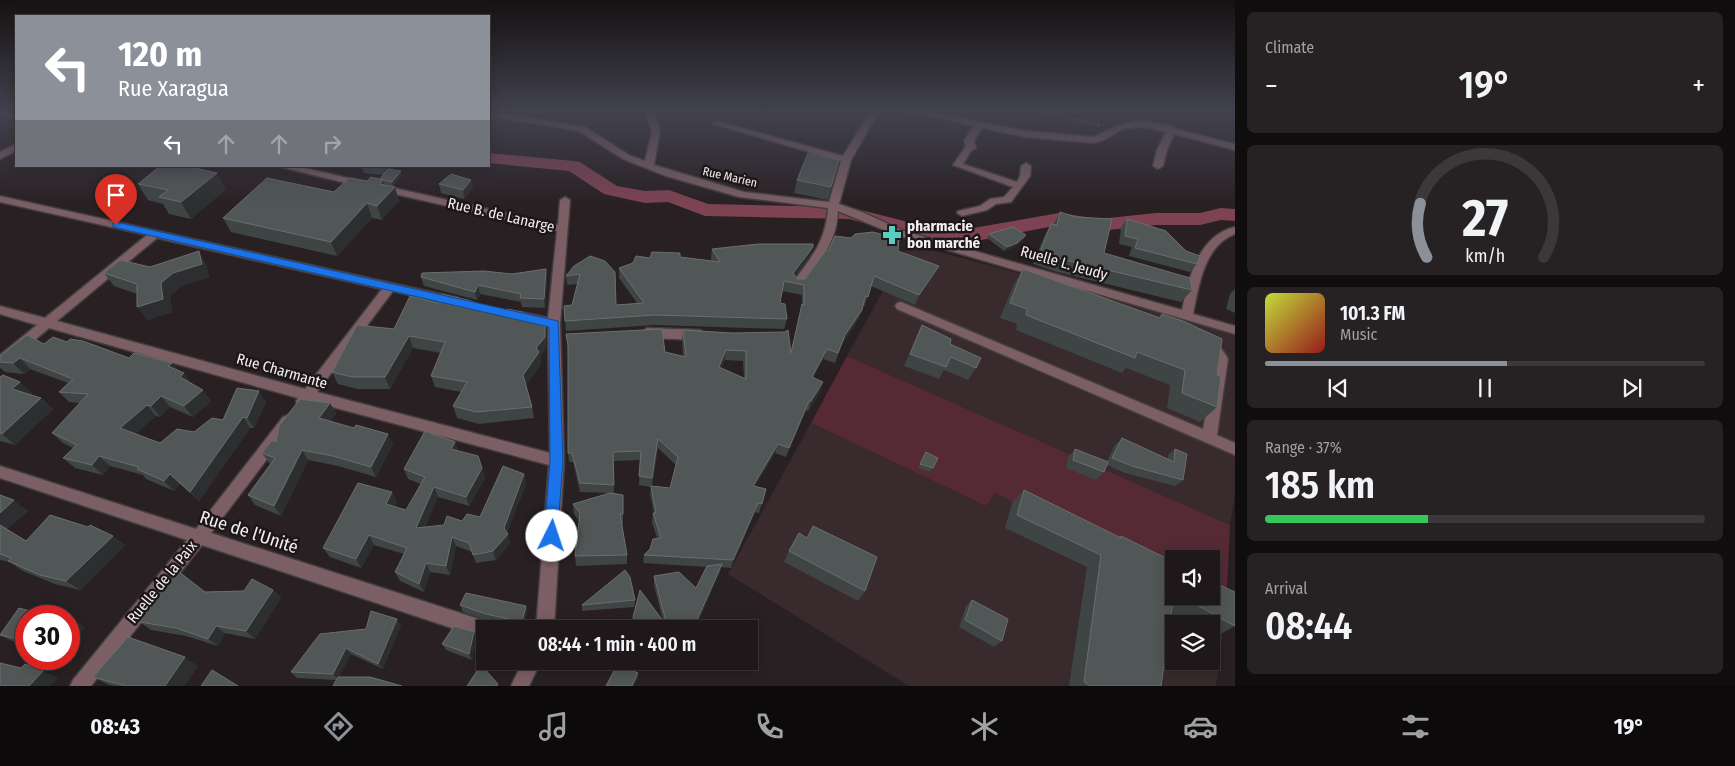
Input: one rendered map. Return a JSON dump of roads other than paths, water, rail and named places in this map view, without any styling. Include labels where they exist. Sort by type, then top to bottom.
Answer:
[{"type":"street","name":"Rue Marien","points":[[604,143],[626,157],[669,174],[743,195],[833,206],[858,214]]},
{"type":"street","points":[[649,166],[654,143]]},
{"type":"street","points":[[785,143],[846,160]]},
{"type":"street","points":[[798,284],[824,248],[832,226],[833,206],[846,160],[856,143]]},
{"type":"street","points":[[970,143],[971,148],[967,149],[958,165],[1019,186]]},
{"type":"street","points":[[1158,166],[1165,143]]},
{"type":"street","points":[[1221,143],[1235,147]]},
{"type":"street","points":[[0,156],[15,147]]},
{"type":"street","points":[[962,213],[983,208],[994,201],[1007,200],[1025,176],[1026,166]]},
{"type":"street","name":"Rue B. de Lanarge","points":[[286,167],[562,229],[554,324],[560,338],[557,461],[546,620]]},
{"type":"street","points":[[0,199],[467,304]]},
{"type":"street","points":[[562,229],[564,200]]},
{"type":"street","name":"Ruelle L. Jeudy","points":[[858,214],[900,232],[1235,330]]},
{"type":"street","points":[[1186,315],[1197,269],[1211,247],[1224,232],[1235,230]]},
{"type":"street","points":[[0,362],[155,234]]},
{"type":"street","points":[[807,248],[824,248]]},
{"type":"street","name":"Ruelle de la Paix","points":[[79,686],[199,537],[390,287]]},
{"type":"street","points":[[901,306],[1235,449]]},
{"type":"street","name":"Rue Charmante","points":[[0,310],[49,322],[307,395],[557,461]]},
{"type":"street","points":[[506,313],[554,324]]},
{"type":"street","points":[[634,334],[711,335]]},
{"type":"street","points":[[1196,340],[1219,353],[1222,359],[1209,438]]},
{"type":"street","name":"Rue de l'Unité","points":[[0,472],[476,627]]},
{"type":"street","points":[[520,686],[528,670]]},
{"type":"waterway","points":[[490,158],[574,166],[611,190],[645,197],[669,196],[686,201],[705,210],[849,213],[897,225],[921,235],[950,239],[1059,219],[1099,225],[1156,219],[1200,219],[1221,214],[1235,215]]},
{"type":"place","name":"pharmacie bon marché","points":[[892,235]]}]
